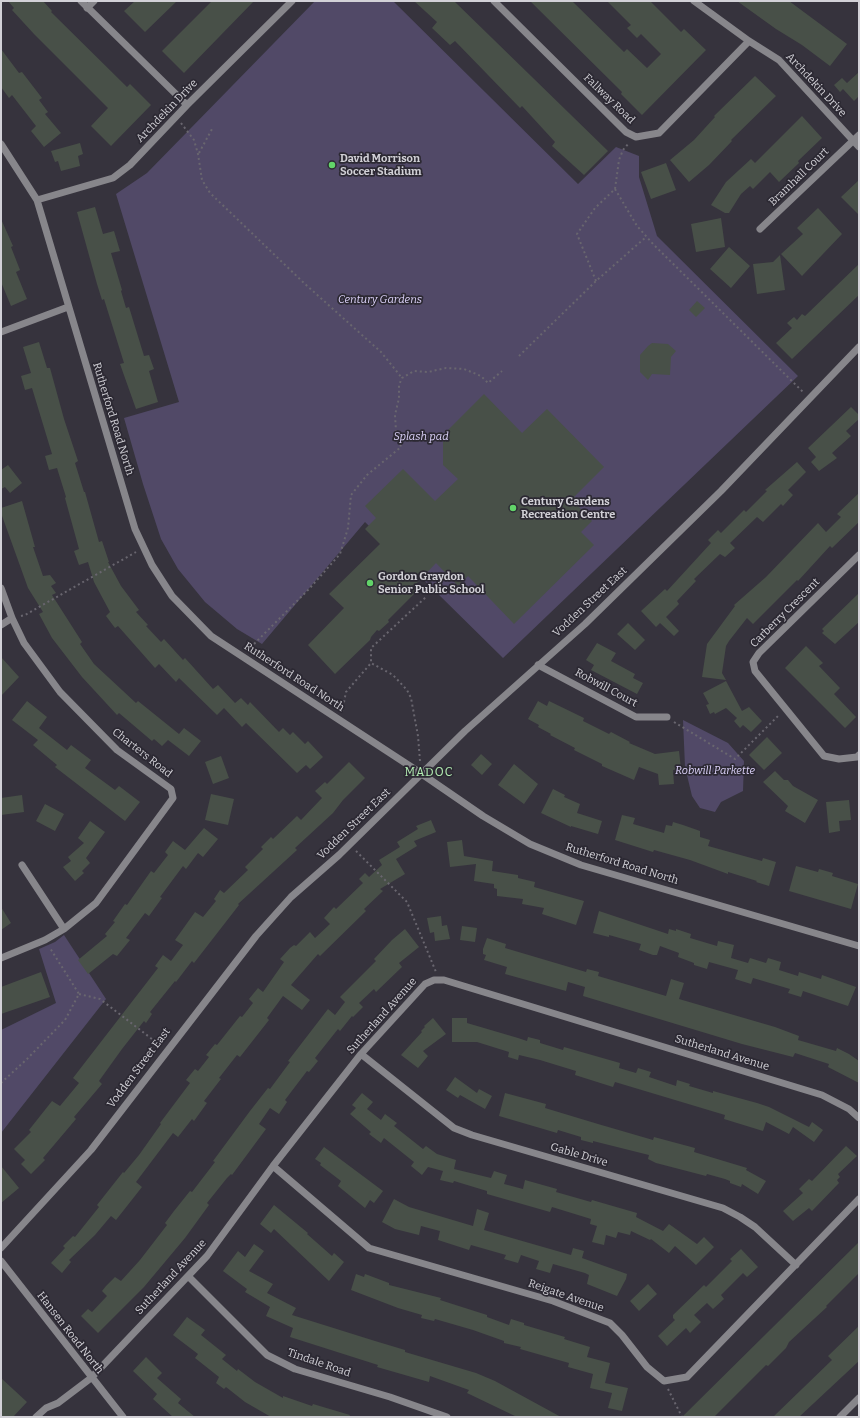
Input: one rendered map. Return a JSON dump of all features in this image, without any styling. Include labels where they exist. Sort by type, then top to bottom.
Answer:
[{"type":"street","points":[[81,1],[187,105]]},
{"type":"street","points":[[87,8],[94,1]]},
{"type":"street","name":"Archdekin Drive","points":[[37,200],[113,178],[130,165],[176,116],[292,1]]},
{"type":"street","name":"Fallway Road","points":[[494,1],[626,132],[636,137],[659,133],[749,41]]},
{"type":"street","name":"Archdekin Drive","points":[[694,1],[749,41],[779,60],[859,147]]},
{"type":"street","name":"Bramhall Court","points":[[760,229],[859,135]]},
{"type":"street","name":"Rutherford Road North","points":[[1,144],[37,200],[135,529],[152,565],[172,596],[211,636],[483,816],[530,844],[581,865],[859,946]]},
{"type":"street","points":[[1,332],[68,307]]},
{"type":"street","name":"Vodden Street East","points":[[1,1248],[91,1150],[166,1050],[256,936],[292,897],[349,845],[465,731],[585,624],[716,496],[859,348]]},
{"type":"street","name":"Carberry Crescent","points":[[859,555],[759,653],[753,662],[754,671],[824,756],[839,759],[857,757],[859,755]]},
{"type":"street","name":"Charters Road","points":[[1,588],[12,618],[24,643],[60,692],[117,750],[171,789],[173,798],[96,903],[64,929],[45,940],[1,958]]},
{"type":"street","points":[[1,625],[12,618]]},
{"type":"street","name":"Robwill Court","points":[[538,665],[636,717],[667,717]]},
{"type":"street","points":[[22,865],[64,929]]},
{"type":"street","name":"Sutherland Avenue","points":[[36,1417],[46,1408],[58,1403],[91,1378],[207,1256],[273,1166],[361,1054],[425,984],[439,980],[456,983],[822,1095],[849,1109],[859,1118]]},
{"type":"street","name":"Gable Drive","points":[[361,1054],[454,1128],[472,1135],[723,1208],[755,1227],[796,1265]]},
{"type":"street","name":"Reigate Avenue","points":[[273,1166],[369,1248],[552,1301],[610,1323],[622,1334],[651,1371],[664,1381]]},
{"type":"street","points":[[664,1381],[687,1377],[859,1199]]},
{"type":"street","name":"Hansen Road North","points":[[1,1261],[123,1417]]},
{"type":"street","name":"Tindale Road","points":[[188,1276],[267,1355],[295,1369],[390,1397],[447,1417]]},
{"type":"street","points":[[840,1417],[859,1398]]},
{"type":"path","points":[[176,116],[194,140],[202,180],[210,193],[305,284],[381,352],[402,378]]},
{"type":"path","points":[[198,154],[201,145],[212,129]]},
{"type":"path","points":[[636,137],[623,150],[619,160],[615,189],[636,226],[809,399]]},
{"type":"path","points":[[596,281],[577,234],[595,208],[615,189]]},
{"type":"path","points":[[519,356],[596,281],[646,237]]},
{"type":"path","points":[[242,656],[266,630],[309,589],[340,554],[348,528],[351,495],[367,475],[401,447],[396,431],[396,415],[399,398],[399,385],[402,378],[414,371],[428,372],[446,368],[464,369],[481,376],[488,383],[502,370]]},
{"type":"path","points":[[12,618],[25,616],[144,548]]},
{"type":"path","points":[[340,720],[346,692],[371,663],[371,648],[426,597]]},
{"type":"path","points":[[371,663],[392,674],[407,690],[411,698],[418,736],[421,774]]},
{"type":"path","points":[[667,717],[735,759],[785,708]]},
{"type":"path","points":[[349,845],[407,902],[439,980]]},
{"type":"path","points":[[45,940],[79,994],[100,1000],[166,1050]]},
{"type":"path","points":[[1,1083],[65,1020],[79,994]]},
{"type":"path","points":[[664,1381],[682,1417]]},
{"type":"green space","name":"Century Gardens","points":[[315,1],[393,1],[578,184],[616,147],[639,156],[639,177],[657,236],[798,376],[503,658],[365,522],[262,644],[237,629],[205,602],[178,569],[161,539],[124,418],[179,402],[116,194],[147,173]]},
{"type":"green space","name":"Robwill Parkette","points":[[683,720],[728,743],[744,761],[743,791],[721,802],[715,812],[700,808],[692,796],[685,767]]},
{"type":"green space","points":[[64,935],[106,999],[1,1133],[1,1030],[56,1003],[39,949],[55,942]]},
{"type":"building","points":[[8,1],[43,1],[52,11],[51,12],[127,87],[130,84],[151,105],[111,146],[91,126],[108,108],[34,34],[12,10],[14,8]]},
{"type":"building","points":[[135,1],[177,1],[145,32],[124,11]]},
{"type":"building","points":[[212,1],[254,1],[184,73],[162,51]]},
{"type":"building","points":[[414,1],[454,1],[608,151],[584,175],[552,146],[555,142],[522,106],[520,108],[455,41],[450,45],[432,28],[437,22]]},
{"type":"building","points":[[530,1],[572,1],[624,52],[627,49],[647,68],[661,54],[641,34],[637,38],[627,28],[631,25],[607,1],[650,1],[681,32],[684,29],[706,50],[642,115],[621,94],[622,92]]},
{"type":"building","points":[[737,1],[789,1],[847,44],[830,66]]},
{"type":"building","points":[[1,49],[19,73],[22,72],[42,98],[39,100],[48,112],[45,114],[61,133],[44,147],[31,131],[36,126],[12,95],[9,98],[1,87]]},
{"type":"building","points":[[859,72],[859,96],[854,101],[843,89],[840,92],[834,85],[842,78],[847,83]]},
{"type":"building","points":[[755,76],[776,96],[731,140],[732,141],[709,165],[689,182],[670,160],[694,140],[715,117],[714,116]]},
{"type":"building","points":[[802,116],[822,138],[798,161],[799,163],[779,182],[770,172],[753,189],[750,186],[741,194],[729,213],[725,213],[711,205],[726,182],[751,159],[755,163]]},
{"type":"building","points":[[80,143],[83,154],[78,156],[80,166],[61,171],[58,161],[55,162],[51,151]]},
{"type":"building","points":[[666,163],[676,190],[651,199],[641,172]]},
{"type":"building","points":[[859,180],[859,215],[841,197]]},
{"type":"building","points":[[95,207],[103,234],[114,231],[120,251],[111,253],[122,290],[121,291],[126,308],[129,307],[144,356],[149,355],[154,369],[149,371],[158,402],[136,409],[120,364],[124,363],[104,299],[102,300],[97,284],[77,212]]},
{"type":"building","points":[[818,208],[842,234],[802,276],[781,254],[803,234],[797,228]]},
{"type":"building","points":[[721,218],[725,247],[696,252],[691,224]]},
{"type":"building","points":[[1,219],[13,246],[11,247],[20,270],[16,272],[27,299],[11,306],[1,282]]},
{"type":"building","points":[[729,247],[750,266],[731,288],[710,269]]},
{"type":"building","points":[[780,255],[785,290],[757,294],[753,264],[773,262]]},
{"type":"building","points":[[859,264],[859,295],[792,359],[776,343],[792,328],[787,323],[794,317],[797,320],[802,314],[805,316]]},
{"type":"building","points":[[697,301],[705,308],[696,317],[689,310]]},
{"type":"building","points":[[39,342],[47,368],[50,368],[64,419],[78,461],[75,463],[99,542],[102,541],[108,562],[121,586],[139,610],[136,612],[148,625],[146,626],[161,642],[164,639],[183,660],[185,658],[213,689],[218,685],[235,703],[241,698],[248,705],[250,702],[279,732],[283,728],[290,735],[293,732],[305,744],[308,741],[323,757],[310,769],[306,765],[297,773],[246,723],[242,727],[224,708],[217,715],[179,678],[176,682],[159,664],[155,668],[118,626],[115,628],[106,616],[110,612],[94,582],[88,562],[79,565],[74,551],[79,549],[65,498],[66,497],[57,468],[49,470],[45,456],[52,454],[32,388],[25,390],[21,376],[31,373],[23,347]]},
{"type":"building","points":[[652,343],[668,344],[676,351],[671,357],[670,375],[652,374],[648,380],[640,372],[640,355]]},
{"type":"building","name":"Century Gardens Recreation Centre","points":[[484,394],[522,433],[547,409],[604,467],[574,497],[581,501],[578,506],[592,521],[581,532],[594,545],[514,624],[468,576],[458,586],[436,563],[416,584],[420,588],[388,620],[389,622],[379,631],[377,630],[370,640],[335,674],[308,645],[344,608],[329,594],[380,544],[365,529],[376,518],[365,506],[403,469],[435,501],[458,479],[443,465],[443,435]]},
{"type":"building","points":[[851,407],[859,415],[859,419],[846,431],[851,436],[832,453],[837,458],[819,471],[811,462],[816,457],[808,448]]},
{"type":"building","points":[[797,462],[806,472],[788,490],[793,495],[783,506],[781,504],[763,522],[757,517],[730,543],[735,548],[725,557],[720,554],[694,579],[696,581],[677,601],[679,604],[666,617],[679,631],[674,636],[660,623],[656,627],[641,611],[665,589],[667,591],[711,543],[708,540],[718,530],[721,533],[744,510],[746,512],[767,491],[765,490]]},
{"type":"building","points":[[8,465],[22,483],[10,493],[5,487],[1,489],[1,470]]},
{"type":"building","points":[[859,493],[859,522],[832,548],[830,546],[798,581],[797,580],[753,624],[747,618],[729,641],[726,646],[722,673],[726,680],[702,677],[707,644],[735,606],[734,605],[766,577],[818,523],[826,532],[841,517],[837,514]]},
{"type":"building","points":[[22,501],[35,547],[33,547],[43,576],[50,575],[56,583],[51,586],[56,593],[52,595],[82,642],[80,644],[94,664],[136,703],[138,701],[179,734],[184,728],[201,741],[189,756],[168,740],[162,746],[154,739],[152,741],[119,713],[117,715],[82,677],[52,638],[39,614],[43,612],[28,588],[1,513],[1,508]]},
{"type":"building","points":[[859,593],[859,622],[835,644],[822,633],[824,631],[822,629]]},
{"type":"building","points":[[628,623],[645,640],[635,650],[617,634]]},
{"type":"building","points":[[597,643],[616,653],[611,661],[635,674],[633,678],[643,683],[637,694],[591,670],[594,665],[586,660]]},
{"type":"building","points":[[806,646],[823,663],[819,666],[840,688],[834,694],[856,717],[845,728],[785,668]]},
{"type":"building","points":[[1,657],[19,677],[1,696]]},
{"type":"building","points":[[726,681],[742,711],[749,707],[762,721],[751,732],[743,725],[740,728],[734,721],[737,718],[726,708],[715,714],[714,712],[710,714],[706,705],[709,704],[703,693]]},
{"type":"building","points":[[27,701],[47,717],[39,728],[67,750],[71,745],[91,760],[85,768],[115,790],[119,786],[140,802],[125,821],[55,767],[57,765],[33,745],[38,740],[12,720]]},
{"type":"building","points":[[538,701],[547,706],[549,701],[584,718],[583,721],[609,734],[611,732],[630,742],[629,743],[655,754],[679,751],[681,769],[673,770],[674,784],[659,785],[658,774],[639,767],[634,780],[602,766],[602,764],[574,750],[575,748],[550,735],[551,734],[538,727],[539,725],[528,719]]},
{"type":"building","points":[[767,737],[782,753],[764,770],[749,755]]},
{"type":"building","points":[[481,754],[492,764],[482,775],[471,765]]},
{"type":"building","points":[[221,756],[229,778],[213,784],[205,762]]},
{"type":"building","points":[[349,762],[365,778],[343,800],[333,813],[295,848],[297,850],[238,904],[239,905],[194,963],[192,961],[150,1012],[152,1014],[146,1023],[144,1021],[99,1081],[102,1084],[74,1117],[76,1119],[43,1158],[45,1160],[31,1174],[21,1164],[25,1160],[14,1149],[31,1132],[29,1130],[52,1101],[60,1106],[79,1083],[73,1078],[158,968],[155,966],[163,955],[171,961],[183,945],[175,940],[195,912],[203,917],[216,901],[214,899],[220,890],[224,893],[248,870],[245,867],[263,849],[261,847],[271,837],[273,839],[297,816],[301,820],[322,798],[315,791],[325,782],[327,784]]},
{"type":"building","points":[[514,764],[538,784],[524,804],[498,785]]},
{"type":"building","points":[[775,771],[784,780],[788,780],[793,786],[818,800],[805,823],[785,811],[788,806],[763,782]]},
{"type":"building","points":[[553,789],[565,795],[564,797],[580,804],[577,813],[602,821],[598,834],[571,827],[541,813]]},
{"type":"building","points":[[211,794],[234,799],[228,825],[205,820]]},
{"type":"building","points":[[22,795],[24,812],[1,815],[1,798]]},
{"type":"building","points":[[849,800],[851,820],[839,821],[840,831],[829,833],[826,802]]},
{"type":"building","points":[[45,804],[64,814],[55,831],[36,821]]},
{"type":"building","points":[[622,815],[635,818],[633,824],[664,833],[666,825],[672,826],[673,822],[683,825],[700,831],[700,837],[710,840],[708,846],[762,861],[763,858],[776,862],[769,886],[728,872],[728,874],[690,860],[654,850],[653,852],[615,840]]},
{"type":"building","points":[[431,820],[436,832],[414,841],[417,846],[396,859],[405,874],[380,889],[383,891],[364,909],[366,911],[320,956],[318,954],[291,985],[310,1000],[302,1010],[283,996],[267,1018],[269,1020],[240,1057],[237,1055],[219,1078],[221,1079],[204,1101],[207,1103],[194,1121],[192,1119],[178,1137],[173,1133],[136,1182],[142,1187],[116,1220],[111,1216],[95,1235],[69,1260],[71,1262],[62,1273],[51,1263],[65,1248],[63,1246],[73,1236],[75,1237],[99,1207],[97,1205],[123,1172],[124,1173],[139,1155],[161,1124],[160,1123],[190,1083],[186,1080],[195,1069],[198,1071],[209,1057],[206,1055],[215,1044],[217,1045],[240,1016],[242,1017],[253,1003],[249,999],[258,988],[263,992],[284,962],[280,959],[290,948],[294,945],[296,946],[310,932],[315,938],[330,924],[324,918],[334,907],[336,909],[363,883],[359,879],[365,873],[369,877],[382,865],[379,860],[400,847],[397,842],[418,829],[416,826]]},
{"type":"building","points":[[90,821],[105,832],[86,858],[90,863],[82,871],[84,873],[75,881],[63,867],[71,861],[68,857],[84,843],[78,838]]},
{"type":"building","points":[[204,828],[218,839],[203,857],[198,853],[186,869],[183,866],[160,897],[162,898],[149,916],[145,913],[126,938],[130,940],[117,956],[113,954],[88,974],[78,960],[107,936],[105,934],[115,922],[113,921],[125,904],[127,905],[151,871],[154,873],[168,855],[165,852],[173,841],[185,850]]},
{"type":"building","points":[[462,840],[464,856],[493,861],[492,871],[518,875],[518,878],[535,882],[534,887],[584,901],[576,925],[542,914],[544,908],[522,904],[523,899],[497,896],[497,889],[494,888],[494,884],[474,881],[476,864],[450,867],[447,842]]},
{"type":"building","points":[[796,866],[818,872],[819,869],[833,873],[832,876],[858,884],[851,909],[789,891]]},
{"type":"building","points":[[1,907],[11,923],[1,930]]},
{"type":"building","points":[[599,911],[668,934],[669,929],[676,931],[676,929],[691,934],[690,938],[717,946],[718,941],[734,945],[731,958],[748,963],[750,958],[766,963],[768,958],[781,962],[779,970],[798,976],[799,972],[821,979],[822,975],[856,987],[848,1006],[803,991],[801,997],[788,993],[790,989],[753,978],[751,984],[735,979],[738,970],[709,962],[707,969],[694,965],[694,963],[678,957],[679,953],[660,946],[657,955],[653,955],[639,950],[641,944],[609,935],[609,937],[593,933]]},
{"type":"building","points":[[441,916],[442,926],[447,925],[450,939],[435,941],[434,932],[430,933],[427,918]]},
{"type":"building","points":[[462,926],[477,928],[475,942],[460,940]]},
{"type":"building","points":[[405,929],[419,947],[399,963],[402,967],[376,992],[374,989],[359,1003],[363,1007],[353,1017],[352,1016],[340,1031],[338,1029],[315,1058],[318,1061],[309,1072],[307,1071],[285,1100],[287,1102],[279,1114],[270,1108],[259,1124],[266,1129],[232,1175],[231,1174],[227,1178],[207,1203],[209,1205],[185,1238],[144,1287],[98,1333],[81,1316],[88,1309],[92,1312],[107,1296],[102,1291],[115,1277],[121,1281],[140,1260],[167,1225],[165,1223],[190,1191],[192,1192],[215,1162],[213,1161],[268,1088],[270,1089],[290,1062],[288,1061],[328,1009],[335,1015],[345,1002],[340,997],[376,961],[374,959],[392,940]]},
{"type":"building","points":[[487,938],[506,944],[505,948],[586,972],[587,969],[599,972],[598,976],[666,996],[671,979],[684,983],[679,999],[775,1027],[799,1036],[798,1040],[836,1051],[837,1048],[849,1054],[859,1061],[859,1083],[828,1067],[829,1064],[795,1053],[793,1057],[742,1044],[583,996],[585,987],[568,982],[566,991],[505,974],[507,967],[484,960],[486,955],[483,954],[483,949]]},
{"type":"building","points":[[41,972],[50,997],[1,1014],[1,987]]},
{"type":"building","points":[[433,1018],[446,1034],[423,1051],[428,1056],[418,1068],[401,1055],[422,1032],[421,1031],[425,1027],[424,1026]]},
{"type":"building","points":[[452,1018],[467,1018],[467,1023],[527,1041],[528,1037],[540,1040],[540,1043],[563,1050],[564,1047],[620,1063],[619,1068],[636,1073],[638,1068],[651,1072],[649,1077],[676,1086],[677,1080],[690,1084],[689,1086],[713,1093],[713,1091],[757,1103],[769,1107],[809,1127],[812,1122],[823,1130],[814,1142],[793,1127],[789,1134],[766,1122],[763,1131],[724,1119],[725,1115],[615,1082],[613,1087],[575,1075],[576,1071],[540,1060],[519,1055],[518,1060],[508,1057],[509,1052],[477,1042],[452,1042]]},
{"type":"building","points":[[455,1077],[477,1093],[479,1089],[492,1096],[485,1109],[460,1095],[458,1098],[446,1090]]},
{"type":"building","points":[[362,1093],[373,1102],[367,1109],[381,1120],[385,1114],[397,1123],[394,1126],[423,1149],[426,1146],[437,1154],[456,1160],[454,1169],[491,1178],[494,1171],[507,1175],[504,1184],[523,1189],[525,1180],[557,1189],[556,1192],[591,1202],[592,1200],[637,1213],[636,1217],[663,1231],[669,1224],[697,1244],[704,1237],[714,1247],[696,1265],[675,1246],[669,1253],[651,1239],[650,1240],[631,1231],[630,1235],[618,1232],[616,1238],[606,1235],[604,1245],[592,1242],[597,1226],[590,1224],[591,1219],[552,1207],[550,1212],[487,1194],[487,1191],[454,1181],[453,1183],[440,1180],[443,1171],[428,1167],[422,1175],[411,1166],[414,1162],[384,1138],[381,1143],[369,1134],[371,1132],[350,1114],[356,1108],[352,1105]]},
{"type":"building","points":[[505,1093],[546,1104],[545,1108],[653,1140],[654,1137],[695,1148],[694,1152],[747,1168],[746,1170],[766,1181],[758,1194],[742,1184],[741,1187],[730,1183],[730,1181],[725,1179],[707,1174],[706,1176],[656,1163],[648,1159],[649,1155],[593,1141],[593,1143],[581,1140],[581,1137],[558,1130],[557,1133],[499,1116]]},
{"type":"building","points":[[846,1146],[857,1156],[838,1174],[840,1177],[837,1180],[839,1183],[812,1211],[809,1208],[793,1221],[783,1211],[803,1193],[799,1189],[809,1179],[812,1181]]},
{"type":"building","points":[[324,1147],[383,1191],[374,1203],[370,1200],[365,1208],[338,1186],[341,1181],[320,1165],[321,1163],[315,1159]]},
{"type":"building","points":[[1,1166],[19,1188],[1,1203]]},
{"type":"building","points":[[394,1199],[409,1207],[473,1226],[477,1209],[489,1213],[484,1230],[571,1255],[573,1248],[584,1251],[582,1258],[627,1274],[626,1279],[617,1296],[587,1284],[589,1275],[585,1273],[553,1264],[550,1273],[536,1269],[539,1261],[521,1255],[518,1263],[504,1259],[506,1255],[471,1245],[469,1250],[438,1240],[440,1231],[421,1226],[419,1235],[395,1229],[382,1222]]},
{"type":"building","points":[[274,1205],[308,1233],[307,1234],[332,1256],[334,1253],[344,1262],[329,1281],[274,1229],[271,1233],[260,1224]]},
{"type":"building","points":[[859,1242],[859,1273],[826,1306],[827,1307],[789,1342],[786,1348],[768,1366],[766,1365],[714,1417],[682,1417]]},
{"type":"building","points":[[254,1244],[264,1251],[249,1271],[273,1284],[267,1293],[296,1308],[292,1315],[405,1350],[405,1352],[476,1373],[495,1381],[561,1417],[517,1417],[467,1393],[469,1390],[430,1376],[429,1382],[377,1367],[378,1365],[290,1337],[293,1328],[266,1316],[270,1307],[245,1292],[247,1289],[223,1271],[238,1251],[245,1257]]},
{"type":"building","points":[[741,1249],[758,1267],[747,1277],[743,1273],[721,1295],[724,1299],[713,1309],[707,1303],[694,1315],[701,1322],[690,1333],[686,1328],[667,1346],[658,1336],[675,1320],[673,1315],[704,1285],[706,1287],[732,1261],[730,1259]]},
{"type":"building","points":[[356,1274],[364,1277],[365,1274],[389,1283],[389,1285],[441,1298],[440,1300],[487,1315],[487,1317],[509,1325],[511,1319],[524,1323],[524,1325],[565,1337],[564,1339],[590,1347],[587,1357],[610,1363],[605,1383],[628,1388],[622,1411],[608,1408],[612,1393],[590,1388],[593,1374],[568,1367],[569,1363],[520,1349],[521,1347],[504,1343],[504,1341],[473,1330],[435,1319],[434,1321],[421,1318],[422,1315],[398,1308],[351,1290]]},
{"type":"building","points":[[648,1284],[657,1294],[639,1311],[630,1301]]},
{"type":"building","points":[[187,1317],[205,1330],[201,1335],[226,1355],[222,1359],[237,1371],[238,1369],[255,1382],[283,1398],[283,1396],[312,1406],[313,1404],[350,1415],[349,1417],[271,1417],[245,1402],[226,1387],[224,1389],[216,1383],[219,1377],[195,1358],[198,1354],[173,1335]]},
{"type":"building","points":[[859,1326],[859,1361],[799,1417],[773,1417],[832,1360],[828,1356]]},
{"type":"building","points":[[146,1357],[162,1373],[157,1378],[181,1399],[178,1403],[195,1417],[173,1417],[153,1399],[157,1394],[133,1371]]},
{"type":"building","points":[[1,1378],[27,1402],[13,1417],[1,1417]]},
{"type":"place","name":"David Morrison Soccer Stadium","points":[[332,165]]},
{"type":"place","name":"Century Gardens Recreation Centre","points":[[513,508]]},
{"type":"place","name":"Gordon Graydon Senior Public School","points":[[370,583]]},
{"type":"district","name":"MADOC","points":[[429,773]]},
{"type":"park label","name":"Splash pad","points":[[421,437]]}]
